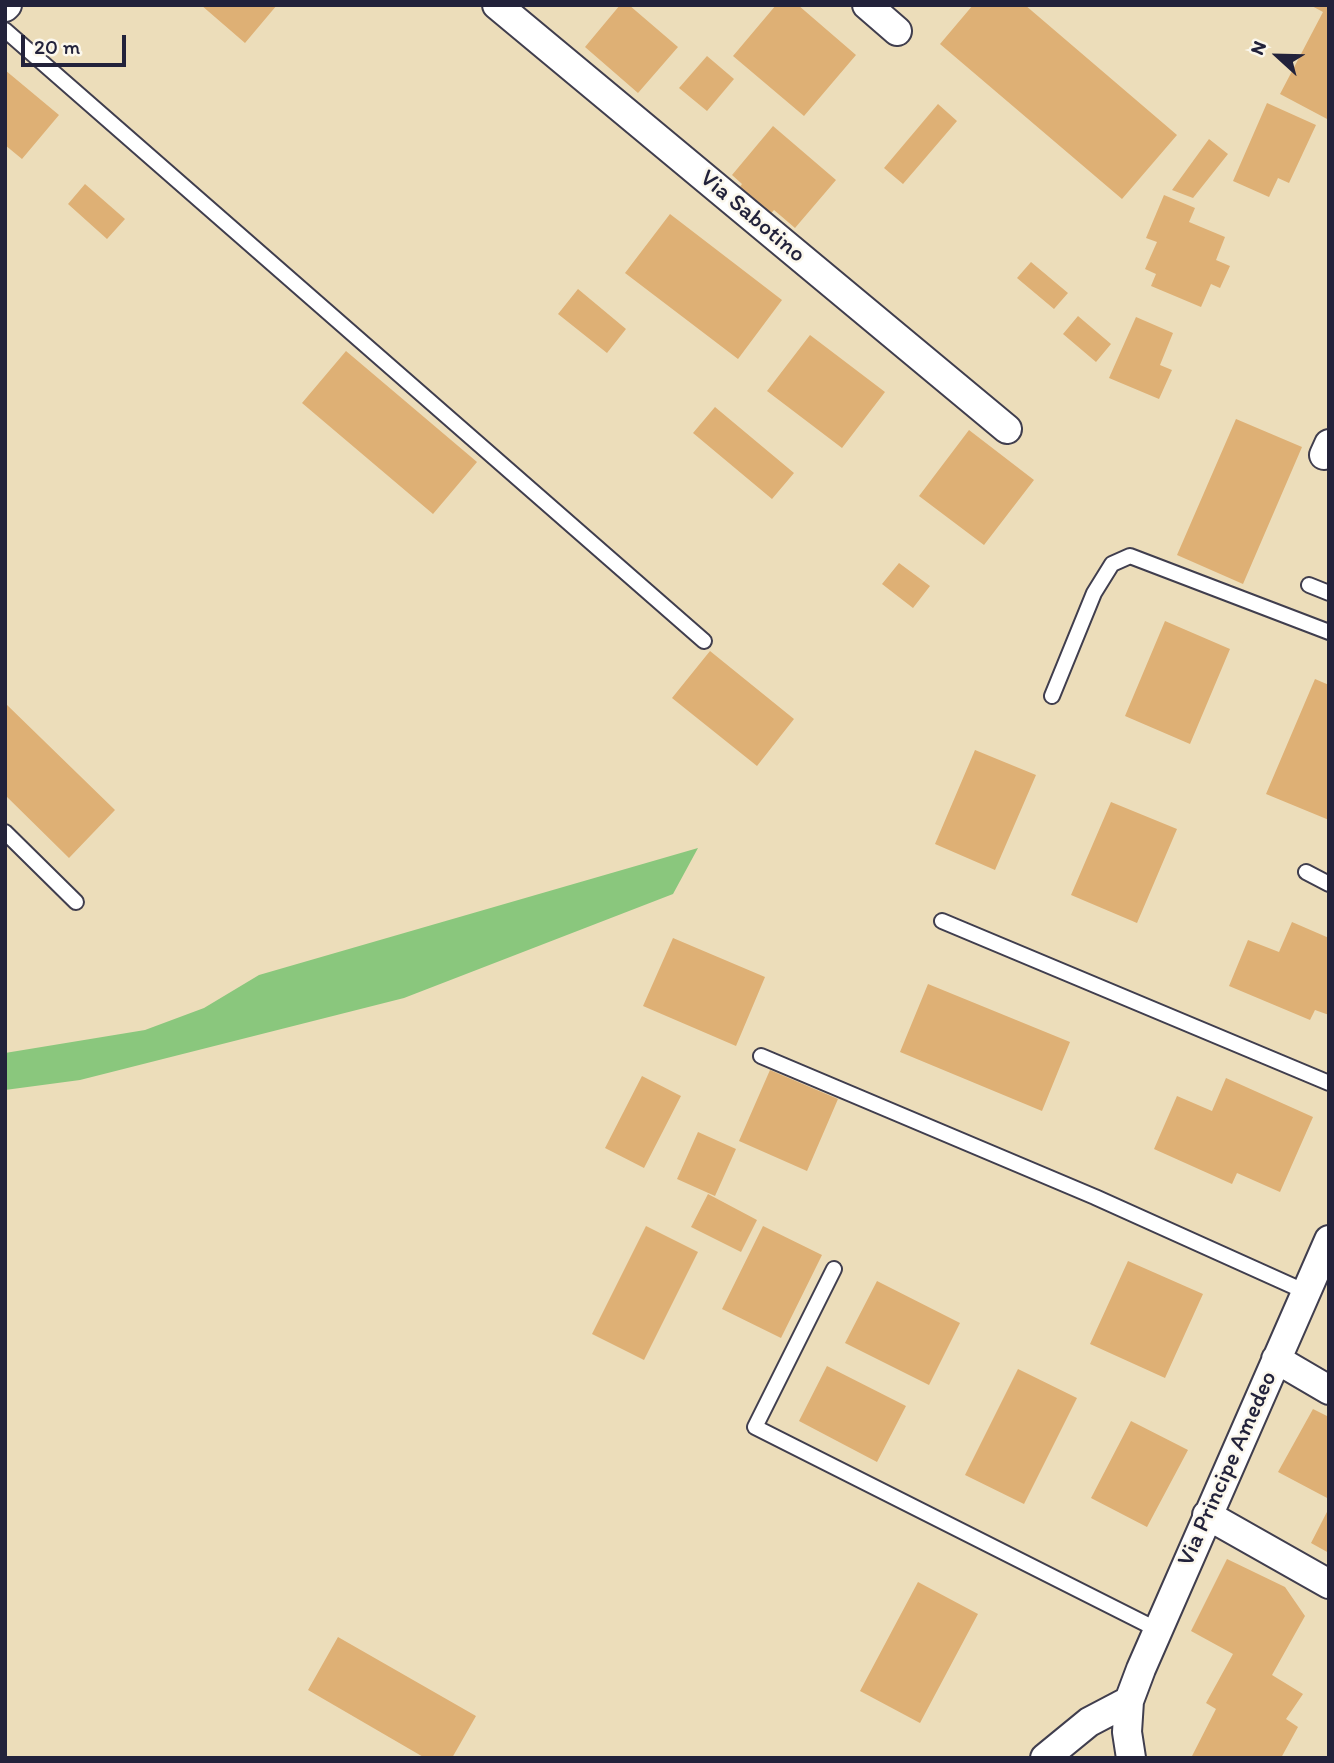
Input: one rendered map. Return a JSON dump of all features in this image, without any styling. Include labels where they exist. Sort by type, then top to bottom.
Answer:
[{"type":"street","name":"Via Sabotino","points":[[497,5],[1007,429]]},
{"type":"street","points":[[867,5],[897,31]]},
{"type":"street","name":"Via Principe Amedeo","points":[[1131,1758],[1127,1732],[1129,1700],[1329,1240]]},
{"type":"street","points":[[1276,1359],[1329,1390]]},
{"type":"street","points":[[1208,1515],[1329,1584]]},
{"type":"street","points":[[1045,1758],[1089,1722],[1129,1700]]},
{"type":"lane","points":[[5,30],[704,642]]},
{"type":"lane","points":[[1052,696],[1094,593],[1112,564],[1130,556],[1329,632]]},
{"type":"lane","points":[[1309,585],[1329,593]]},
{"type":"lane","points":[[5,832],[76,902]]},
{"type":"lane","points":[[1306,872],[1329,884]]},
{"type":"lane","points":[[942,921],[1329,1083]]},
{"type":"lane","points":[[761,1056],[1094,1197],[1306,1292]]},
{"type":"lane","points":[[834,1269],[755,1427],[1158,1630]]},
{"type":"green space","points":[[698,848],[673,894],[404,998],[80,1080],[5,1090],[5,1053],[145,1030],[204,1008],[259,975]]},
{"type":"building","points":[[201,5],[277,5],[245,43]]},
{"type":"building","points":[[620,5],[629,5],[678,47],[638,93],[585,47]]},
{"type":"building","points":[[776,5],[798,5],[856,55],[804,116],[733,56]]},
{"type":"building","points":[[973,5],[1025,5],[1177,135],[1122,199],[940,44]]},
{"type":"building","points":[[1310,5],[1329,5],[1329,120],[1280,94],[1323,12]]},
{"type":"building","points":[[707,56],[734,79],[707,111],[679,88]]},
{"type":"building","points":[[5,70],[59,115],[22,159],[5,145]]},
{"type":"building","points":[[1267,103],[1316,125],[1289,183],[1278,178],[1269,197],[1233,181]]},
{"type":"building","points":[[938,104],[957,121],[903,184],[884,168]]},
{"type":"building","points":[[773,126],[836,180],[795,228],[774,210],[767,218],[736,192],[742,184],[732,175]]},
{"type":"building","points":[[1209,139],[1228,154],[1193,198],[1172,190]]},
{"type":"building","points":[[85,184],[125,219],[107,239],[68,204]]},
{"type":"building","points":[[1164,195],[1195,208],[1189,222],[1225,237],[1216,260],[1230,266],[1220,288],[1211,284],[1201,307],[1151,286],[1156,274],[1145,269],[1157,242],[1146,238]]},
{"type":"building","points":[[670,214],[782,300],[738,359],[625,273]]},
{"type":"building","points":[[1031,262],[1068,293],[1054,309],[1017,278]]},
{"type":"building","points":[[578,289],[626,329],[607,353],[558,314]]},
{"type":"building","points":[[1078,316],[1111,344],[1096,362],[1063,334]]},
{"type":"building","points":[[1136,317],[1173,333],[1160,365],[1172,370],[1159,399],[1109,378]]},
{"type":"building","points":[[810,335],[885,392],[842,448],[767,391]]},
{"type":"building","points":[[346,351],[477,462],[433,514],[302,403]]},
{"type":"building","points":[[715,407],[794,473],[772,499],[693,433]]},
{"type":"building","points":[[1236,419],[1302,447],[1243,584],[1177,555]]},
{"type":"building","points":[[969,430],[1034,480],[984,545],[919,496]]},
{"type":"building","points":[[899,563],[930,586],[913,608],[882,584]]},
{"type":"building","points":[[1165,621],[1230,649],[1190,744],[1125,716]]},
{"type":"building","points":[[710,651],[794,719],[757,766],[672,698]]},
{"type":"building","points":[[1315,679],[1329,685],[1329,820],[1266,794]]},
{"type":"building","points":[[5,703],[115,810],[69,858],[5,795]]},
{"type":"building","points":[[975,750],[1036,775],[995,870],[935,844]]},
{"type":"building","points":[[1111,802],[1177,829],[1137,923],[1071,895]]},
{"type":"building","points":[[1292,922],[1329,938],[1329,1015],[1315,1010],[1310,1020],[1229,986],[1248,940],[1279,952]]},
{"type":"building","points":[[673,938],[765,977],[736,1046],[643,1006]]},
{"type":"building","points":[[928,984],[1070,1042],[1042,1111],[900,1052]]},
{"type":"building","points":[[770,1070],[838,1099],[807,1171],[739,1141]]},
{"type":"building","points":[[642,1076],[681,1096],[644,1168],[605,1148]]},
{"type":"building","points":[[1226,1078],[1313,1117],[1280,1192],[1237,1173],[1232,1184],[1154,1149],[1177,1096],[1212,1111]]},
{"type":"building","points":[[698,1132],[736,1149],[715,1196],[677,1179]]},
{"type":"building","points":[[708,1194],[757,1220],[741,1252],[691,1227]]},
{"type":"building","points":[[646,1226],[698,1252],[644,1360],[592,1334]]},
{"type":"building","points":[[763,1226],[822,1255],[781,1338],[722,1309]]},
{"type":"building","points":[[1128,1261],[1203,1294],[1165,1378],[1090,1344]]},
{"type":"building","points":[[877,1281],[960,1323],[929,1385],[845,1343]]},
{"type":"building","points":[[827,1366],[906,1406],[877,1462],[799,1421]]},
{"type":"building","points":[[1018,1369],[1077,1398],[1024,1504],[965,1475]]},
{"type":"building","points":[[1313,1409],[1329,1417],[1329,1499],[1278,1472]]},
{"type":"building","points":[[1131,1421],[1188,1450],[1147,1527],[1091,1498]]},
{"type":"building","points":[[1329,1508],[1329,1553],[1311,1543]]},
{"type":"building","points":[[1227,1559],[1285,1587],[1305,1616],[1272,1675],[1303,1694],[1286,1719],[1298,1727],[1281,1758],[1191,1758],[1216,1709],[1206,1703],[1233,1654],[1191,1631]]},
{"type":"building","points":[[918,1582],[978,1614],[920,1723],[860,1691]]},
{"type":"building","points":[[338,1637],[476,1716],[452,1758],[425,1758],[308,1690]]}]
